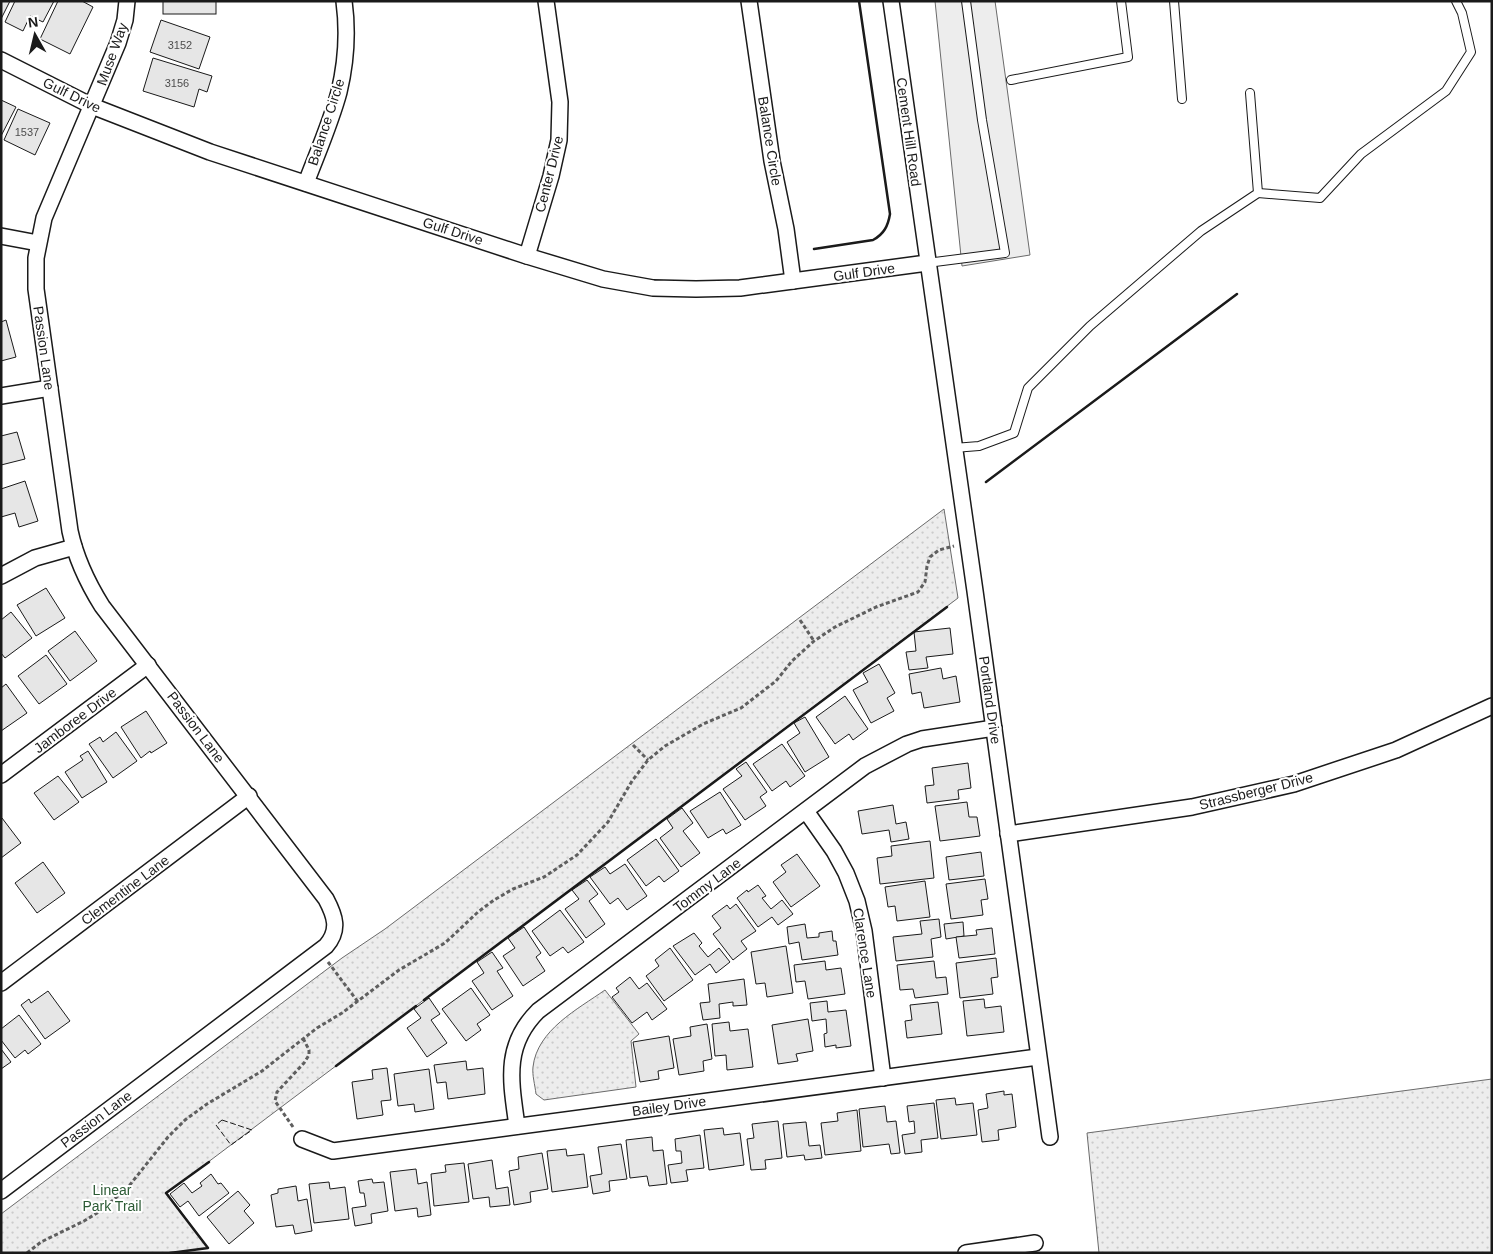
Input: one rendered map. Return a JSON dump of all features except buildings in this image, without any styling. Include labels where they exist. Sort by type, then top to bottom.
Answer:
[{"type":"street","name":"Muse Way","points":[[92,106],[118,43],[128,1]]},
{"type":"street","name":"Balance Circle","points":[[306,183],[338,93],[347,20],[344,1]]},
{"type":"street","name":"Center Drive","points":[[527,256],[551,176],[559,140],[560,102],[546,1]]},
{"type":"street","name":"Balance Circle","points":[[749,1],[772,161],[786,229],[793,281]]},
{"type":"street","name":"Cement Hill Road","points":[[891,1],[927,263]]},
{"type":"street","name":"Gulf Drive","points":[[1,60],[92,106],[210,152],[603,279],[653,288],[696,290],[740,288],[927,263]]},
{"type":"street","name":"Passion Lane","points":[[1,1190],[320,951],[331,941],[336,925],[334,914],[326,899],[102,606],[92,590],[74,547],[67,516],[36,289],[36,266],[38,244],[48,206],[92,106]]},
{"type":"street","points":[[1,236],[38,244]]},
{"type":"street","name":"Portland Drive","points":[[927,263],[1050,1136]]},
{"type":"street","points":[[1,396],[50,388]]},
{"type":"street","points":[[1,576],[35,558],[74,547]]},
{"type":"street","name":"Jamboree Drive","points":[[1,775],[148,665]]},
{"type":"street","name":"Strassberger Drive","points":[[1008,834],[1192,807],[1294,784],[1396,750],[1492,706]]},
{"type":"street","name":"Tommy Lane","points":[[517,1126],[511,1077],[512,1060],[516,1043],[528,1021],[538,1011],[865,766],[907,744],[940,735],[994,728]]},
{"type":"street","name":"Clementine Lane","points":[[1,983],[249,796]]},
{"type":"street","name":"Clarence Lane","points":[[806,811],[834,851],[846,873],[857,901],[864,931],[883,1078]]},
{"type":"street","name":"Bailey Drive","points":[[302,1139],[333,1151],[1038,1057]]},
{"type":"street","points":[[966,1253],[1026,1247]]},
{"type":"lane","points":[[927,263],[1004,253],[982,120],[966,1]]},
{"type":"lane","points":[[1011,80],[1128,57],[1121,1]]},
{"type":"lane","points":[[1174,1],[1182,99]]},
{"type":"lane","points":[[954,448],[979,446],[1014,434],[1028,388],[1090,326],[1201,231],[1258,193],[1320,198],[1361,154],[1446,91],[1471,52],[1462,13],[1456,1]]},
{"type":"lane","points":[[1250,93],[1258,193]]},
{"type":"path","points":[[27,1253],[41,1242],[102,1210],[129,1186],[152,1154],[185,1120],[207,1104],[262,1071],[303,1038],[358,1002],[399,970],[445,943],[478,912],[494,900],[514,889],[544,877],[577,855],[608,822],[632,781],[648,760],[665,746],[684,734],[742,708],[776,680],[792,661],[814,641],[854,617],[876,607],[914,595],[922,589],[928,561],[934,553],[944,548],[968,544]]},
{"type":"path","points":[[800,620],[814,641]]},
{"type":"path","points":[[633,745],[648,760]]},
{"type":"path","points":[[320,951],[358,1002]]},
{"type":"path","points":[[302,1139],[275,1101],[275,1097],[277,1092],[307,1059],[309,1050],[303,1038]]},
{"type":"green space","name":"Linear Park Trail","points":[[944,509],[958,598],[167,1193],[208,1248],[170,1253],[1,1253],[1,1214],[342,958],[385,929]]},
{"type":"green space","points":[[605,990],[639,1034],[631,1041],[636,1087],[544,1100],[536,1094],[533,1077],[536,1054],[542,1042],[560,1022]]},
{"type":"green space","points":[[1492,1079],[1492,1253],[1099,1253],[1087,1133]]},
{"type":"shaded area","points":[[935,1],[995,1],[1030,255],[962,266]]},
{"type":"fence","points":[[222,1120],[252,1130],[231,1145],[216,1125],[222,1120]]},
{"type":"wall","points":[[814,249],[873,240],[885,229],[890,214],[859,1]]},
{"type":"wall","points":[[986,482],[1237,294]]},
{"type":"wall","points":[[424,1000],[947,607]]},
{"type":"wall","points":[[336,1066],[416,1006]]},
{"type":"wall","points":[[170,1253],[208,1248],[166,1193],[209,1162]]}]
